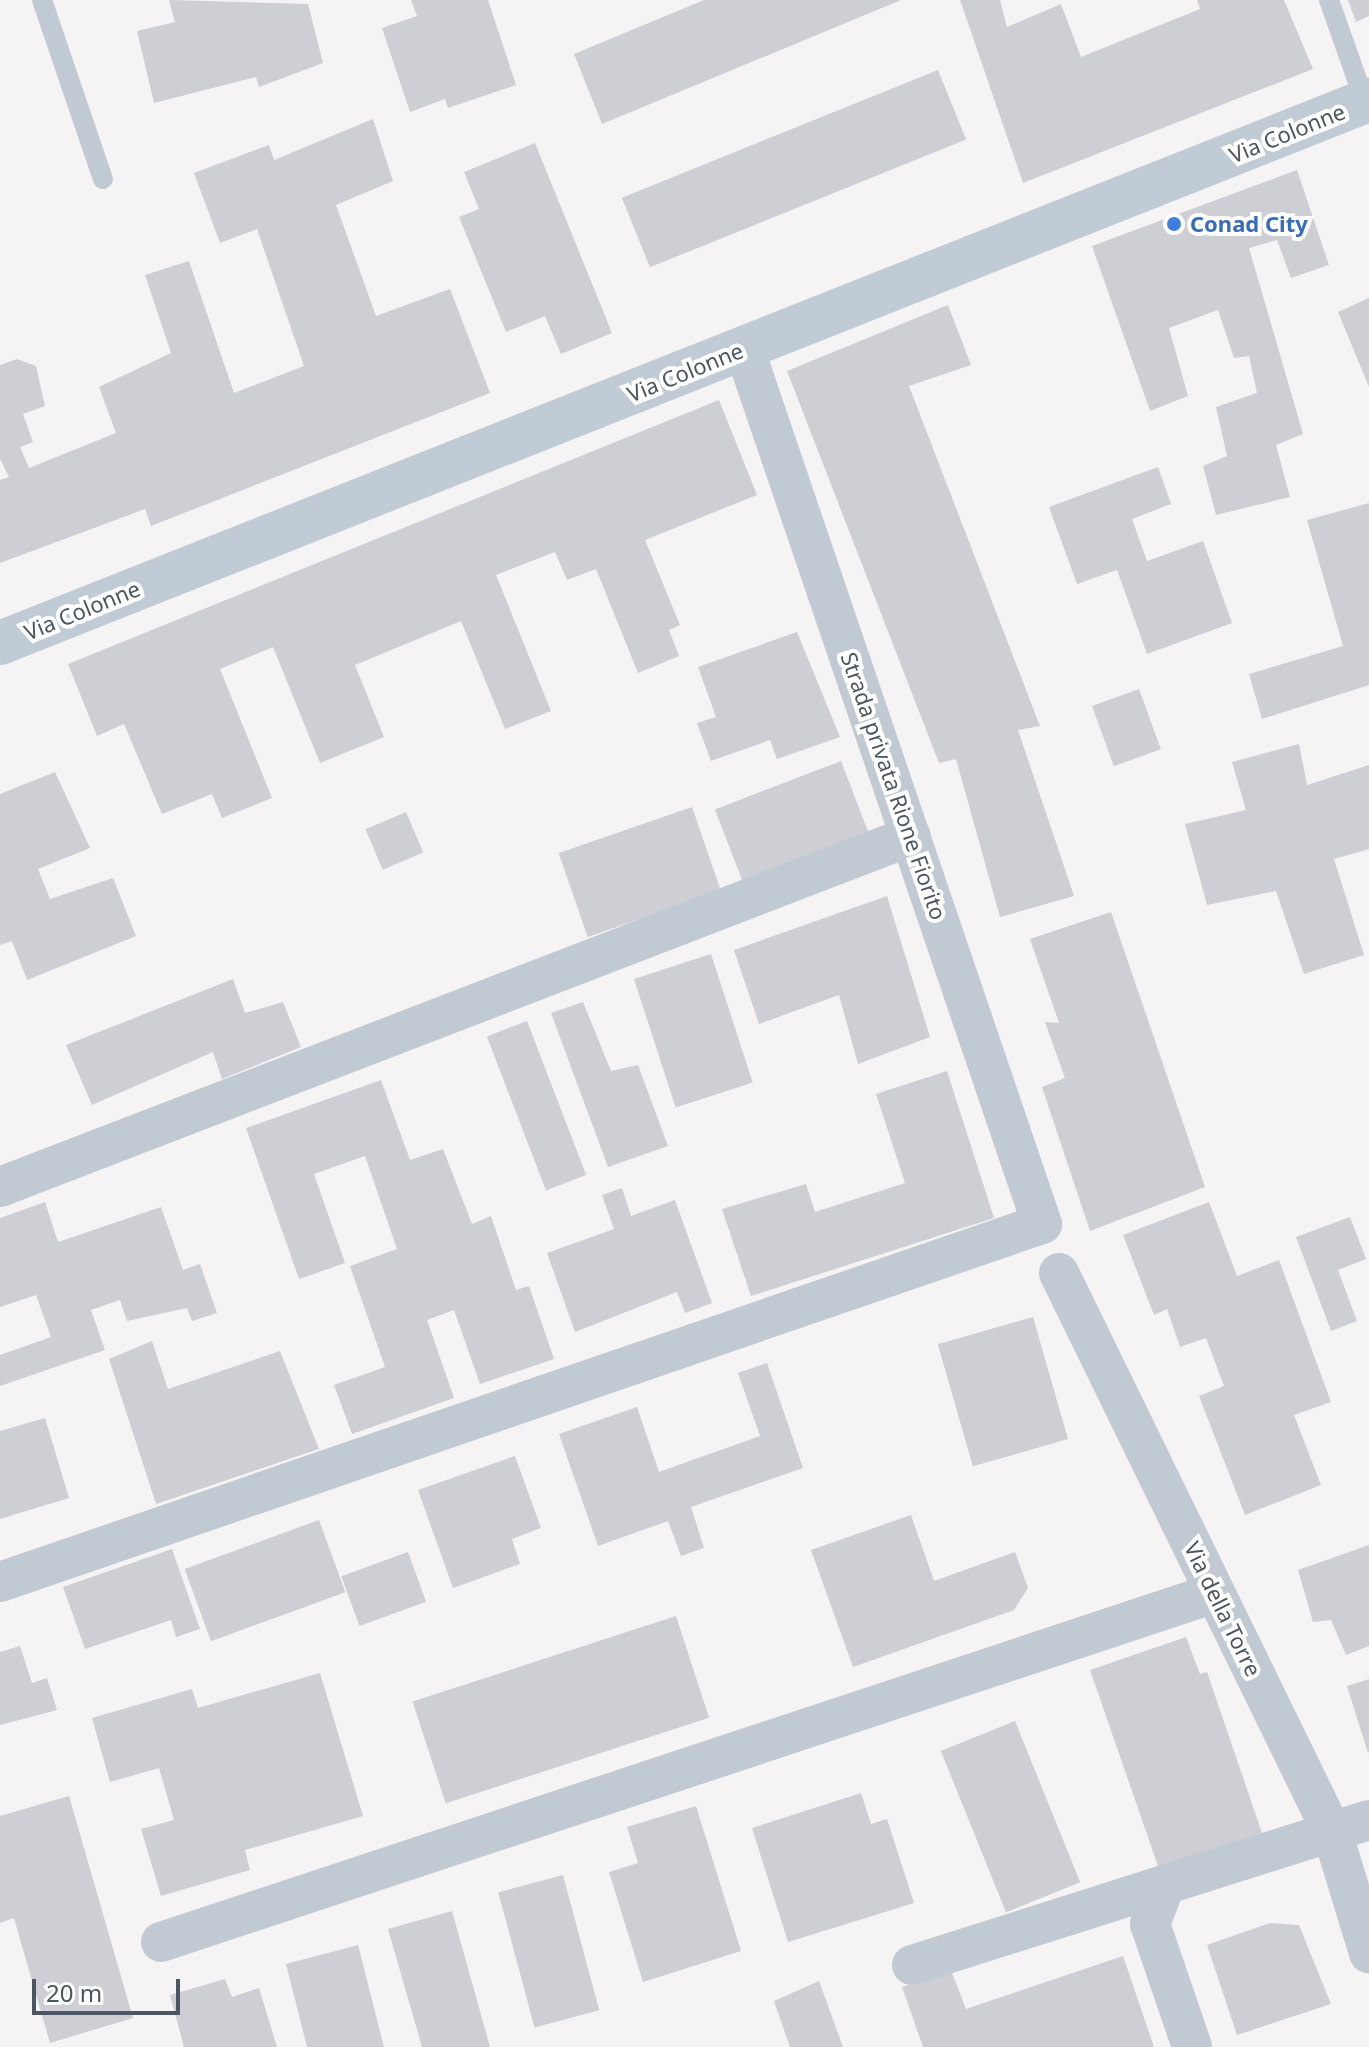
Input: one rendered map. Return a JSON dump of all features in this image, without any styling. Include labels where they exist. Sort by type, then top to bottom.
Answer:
[{"type":"main road","name":"Via Colonne","points":[[0,643],[1367,101]]},
{"type":"street","name":"Strada privata Rione Fiorito","points":[[0,1582],[1042,1224],[744,348]]},
{"type":"street","points":[[0,1187],[911,836]]},
{"type":"street","name":"Via della Torre","points":[[1059,1273],[1332,1832],[1369,1953]]},
{"type":"street","points":[[161,1942],[1215,1593]]},
{"type":"street","points":[[912,1965],[1369,1820]]},
{"type":"street","points":[[1165,1885],[1150,1924],[1192,2047]]},
{"type":"lane","points":[[42,0],[103,179]]},
{"type":"lane","points":[[1329,0],[1367,101]]},
{"type":"building","points":[[169,0],[308,4],[323,63],[259,87],[256,77],[154,103],[137,31],[175,22]]},
{"type":"building","points":[[411,0],[488,0],[516,85],[448,108],[445,99],[410,112],[382,28],[417,16]]},
{"type":"building","points":[[704,0],[901,0],[602,124],[574,54]]},
{"type":"building","points":[[960,0],[1000,0],[1007,27],[1061,4],[1081,57],[1200,9],[1197,0],[1284,0],[1313,69],[1023,183]]},
{"type":"building","points":[[1348,0],[1369,0],[1369,16],[1356,22]]},
{"type":"building","points":[[938,70],[966,140],[650,267],[622,198]]},
{"type":"building","points":[[373,119],[393,181],[336,205],[376,316],[450,289],[490,393],[151,526],[145,509],[0,563],[0,480],[9,477],[0,459],[0,365],[17,359],[36,366],[45,406],[23,414],[33,442],[20,447],[29,468],[116,433],[99,387],[171,353],[145,275],[189,261],[234,393],[304,366],[257,229],[220,243],[194,173],[269,145],[274,160]]},
{"type":"building","points":[[535,143],[612,333],[561,354],[545,316],[506,332],[459,217],[479,209],[464,172]]},
{"type":"building","points":[[1297,170],[1329,265],[1291,278],[1277,240],[1249,248],[1303,434],[1276,445],[1290,497],[1216,515],[1203,466],[1227,456],[1216,407],[1257,393],[1249,356],[1234,358],[1218,310],[1169,328],[1188,396],[1150,411],[1092,246]]},
{"type":"building","points":[[1369,298],[1369,387],[1338,312]]},
{"type":"building","points":[[948,305],[971,365],[909,386],[1040,726],[1018,730],[1074,896],[1000,917],[956,759],[939,763],[787,371]]},
{"type":"building","points":[[719,400],[757,495],[645,540],[680,625],[669,630],[679,656],[638,673],[596,569],[567,580],[555,552],[496,575],[551,711],[505,729],[461,621],[355,665],[384,737],[320,763],[273,647],[220,669],[272,798],[222,818],[212,794],[162,814],[124,724],[97,736],[68,664]]},
{"type":"building","points":[[1158,467],[1171,504],[1132,519],[1147,561],[1203,541],[1232,623],[1147,654],[1117,570],[1077,584],[1049,507]]},
{"type":"building","points":[[1369,503],[1369,685],[1262,719],[1249,674],[1343,646],[1307,520]]},
{"type":"building","points":[[797,632],[840,737],[777,759],[770,740],[711,761],[697,723],[716,717],[698,667]]},
{"type":"building","points":[[1139,689],[1161,749],[1114,766],[1092,706]]},
{"type":"building","points":[[1299,744],[1307,785],[1369,765],[1369,849],[1334,859],[1364,955],[1304,974],[1276,891],[1207,905],[1185,824],[1246,810],[1232,762]]},
{"type":"building","points":[[841,761],[871,838],[745,887],[715,809]]},
{"type":"building","points":[[55,772],[90,848],[38,869],[50,899],[113,878],[136,936],[27,980],[12,941],[0,945],[0,794]]},
{"type":"building","points":[[692,807],[721,891],[588,937],[559,853]]},
{"type":"building","points":[[406,812],[423,853],[383,870],[365,829]]},
{"type":"building","points":[[887,896],[930,1037],[858,1064],[839,995],[759,1024],[734,950]]},
{"type":"building","points":[[1111,912],[1205,1187],[1090,1231],[1042,1087],[1065,1078],[1045,1022],[1059,1023],[1030,939]]},
{"type":"building","points":[[711,954],[753,1082],[676,1107],[634,979]]},
{"type":"building","points":[[233,979],[245,1013],[283,1002],[301,1047],[222,1079],[213,1052],[92,1105],[66,1045]]},
{"type":"building","points":[[583,1002],[611,1071],[638,1065],[668,1146],[608,1167],[551,1013]]},
{"type":"building","points":[[527,1021],[586,1175],[546,1190],[487,1036]]},
{"type":"building","points":[[947,1071],[994,1218],[751,1296],[722,1209],[806,1184],[815,1212],[905,1183],[876,1094]]},
{"type":"building","points":[[381,1080],[410,1160],[443,1149],[472,1224],[491,1216],[516,1290],[529,1286],[554,1359],[480,1384],[454,1310],[427,1320],[454,1398],[352,1434],[334,1385],[385,1367],[350,1266],[397,1249],[365,1156],[314,1174],[345,1263],[299,1279],[246,1128]]},
{"type":"building","points":[[622,1188],[631,1216],[675,1200],[712,1303],[685,1313],[677,1292],[575,1332],[547,1253],[614,1229],[602,1195]]},
{"type":"building","points":[[45,1202],[58,1242],[161,1207],[183,1270],[200,1264],[217,1313],[192,1321],[187,1308],[127,1321],[120,1300],[91,1310],[105,1350],[0,1386],[0,1355],[51,1337],[36,1295],[0,1307],[0,1218]]},
{"type":"building","points":[[1209,1202],[1237,1276],[1279,1260],[1331,1402],[1294,1415],[1321,1485],[1245,1515],[1199,1396],[1224,1386],[1206,1338],[1180,1347],[1167,1309],[1154,1315],[1123,1235]]},
{"type":"building","points":[[1350,1217],[1366,1259],[1338,1270],[1357,1321],[1331,1331],[1296,1237]]},
{"type":"building","points":[[1033,1317],[1068,1439],[973,1466],[938,1344]]},
{"type":"building","points":[[152,1341],[168,1389],[280,1351],[319,1449],[156,1504],[109,1359]]},
{"type":"building","points":[[767,1363],[803,1468],[691,1507],[704,1548],[681,1556],[668,1521],[598,1546],[559,1434],[637,1407],[659,1472],[760,1436],[738,1373]]},
{"type":"building","points":[[45,1418],[69,1498],[0,1519],[0,1431]]},
{"type":"building","points":[[515,1456],[541,1528],[512,1539],[520,1564],[453,1588],[418,1490]]},
{"type":"building","points":[[911,1515],[934,1581],[1015,1552],[1028,1588],[1014,1610],[853,1667],[811,1550]]},
{"type":"building","points":[[319,1520],[345,1592],[211,1641],[185,1569]]},
{"type":"building","points":[[1369,1545],[1369,1646],[1346,1655],[1331,1620],[1313,1622],[1298,1570]]},
{"type":"building","points":[[172,1549],[200,1629],[176,1637],[171,1620],[85,1649],[63,1587]]},
{"type":"building","points":[[408,1552],[426,1602],[359,1626],[341,1576]]},
{"type":"building","points":[[676,1616],[709,1718],[446,1803],[413,1702]]},
{"type":"building","points":[[1186,1637],[1200,1674],[1207,1672],[1262,1833],[1159,1869],[1090,1670]]},
{"type":"building","points":[[20,1646],[32,1683],[47,1678],[57,1710],[0,1725],[0,1652]]},
{"type":"building","points":[[320,1673],[363,1816],[245,1850],[250,1870],[161,1896],[141,1829],[174,1820],[159,1768],[110,1782],[92,1718],[192,1689],[198,1708]]},
{"type":"building","points":[[1369,1679],[1369,1752],[1368,1753],[1347,1686]]},
{"type":"building","points":[[1015,1721],[1080,1882],[1006,1912],[941,1751]]},
{"type":"building","points":[[861,1793],[871,1824],[887,1819],[914,1903],[788,1942],[752,1828]]},
{"type":"building","points":[[69,1796],[133,2018],[50,2043],[14,1918],[0,1923],[0,1816]]},
{"type":"building","points":[[696,1806],[741,1951],[643,1982],[609,1872],[638,1863],[627,1827]]},
{"type":"building","points":[[563,1875],[599,2010],[535,2028],[498,1892]]},
{"type":"building","points":[[452,1911],[490,2047],[422,2047],[388,1929]]},
{"type":"building","points":[[1270,1923],[1299,1925],[1331,2004],[1237,2035],[1207,1945]]},
{"type":"building","points":[[358,1945],[384,2047],[307,2047],[286,1964]]},
{"type":"building","points":[[1123,1956],[1154,2047],[923,2047],[902,1987],[951,1970],[966,2009]]},
{"type":"building","points":[[225,1979],[232,1997],[259,1988],[277,2047],[184,2047],[170,1995]]},
{"type":"building","points":[[819,1981],[843,2047],[790,2047],[774,2001]]},
{"type":"place","name":"Conad City","points":[[1174,224]]}]
